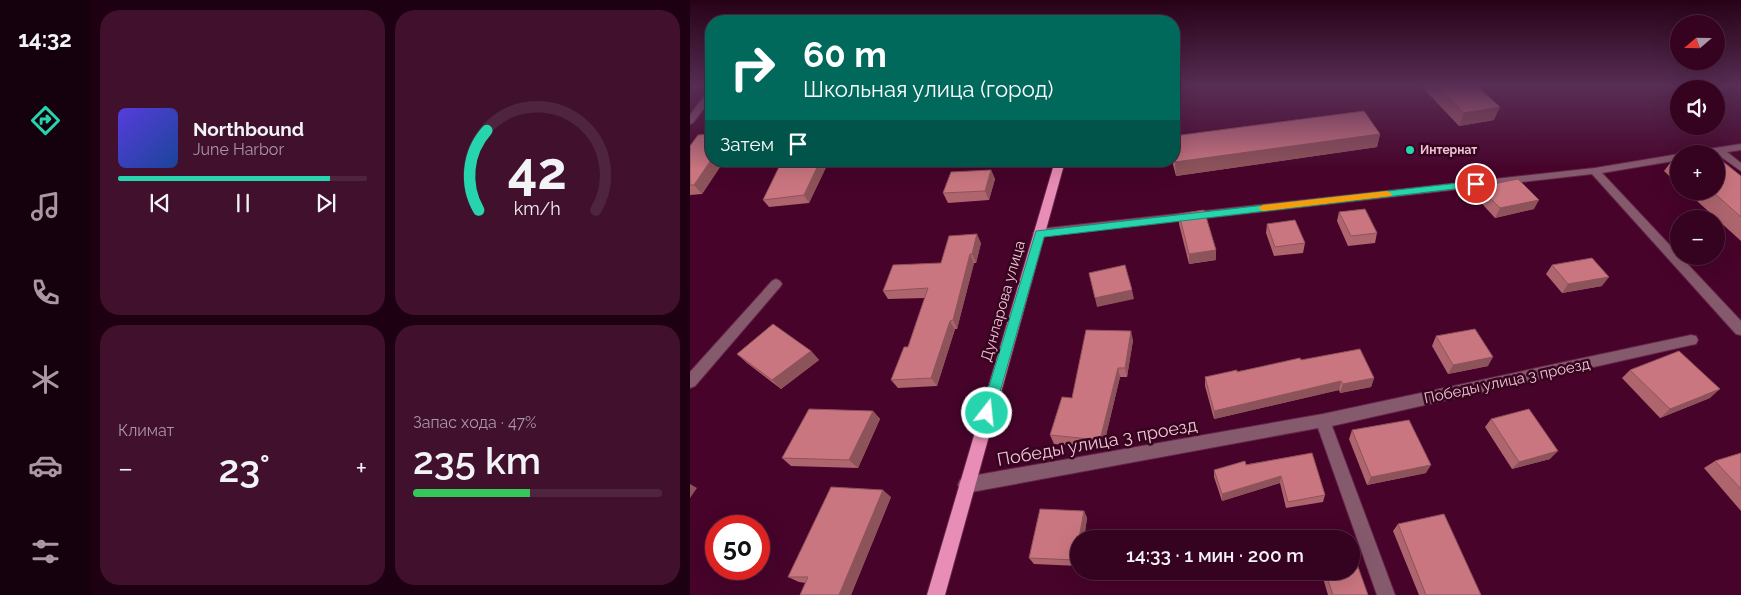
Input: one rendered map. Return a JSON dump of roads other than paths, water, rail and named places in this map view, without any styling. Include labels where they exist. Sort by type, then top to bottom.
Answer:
[{"type":"main road","name":"Дунларова улица","points":[[936,595],[1058,167]]},
{"type":"street","points":[[1725,149],[1741,147]]},
{"type":"street","points":[[1725,155],[1741,168]]},
{"type":"street","points":[[1039,234],[1595,170],[1670,158]]},
{"type":"street","points":[[1595,170],[1741,330]]},
{"type":"street","points":[[690,382],[776,284]]},
{"type":"street","name":"Победы улица 3 проезд","points":[[966,485],[1323,421],[1690,340]]},
{"type":"street","points":[[1323,421],[1386,595]]},
{"type":"place","name":"Интернат","points":[[1410,150]]}]
